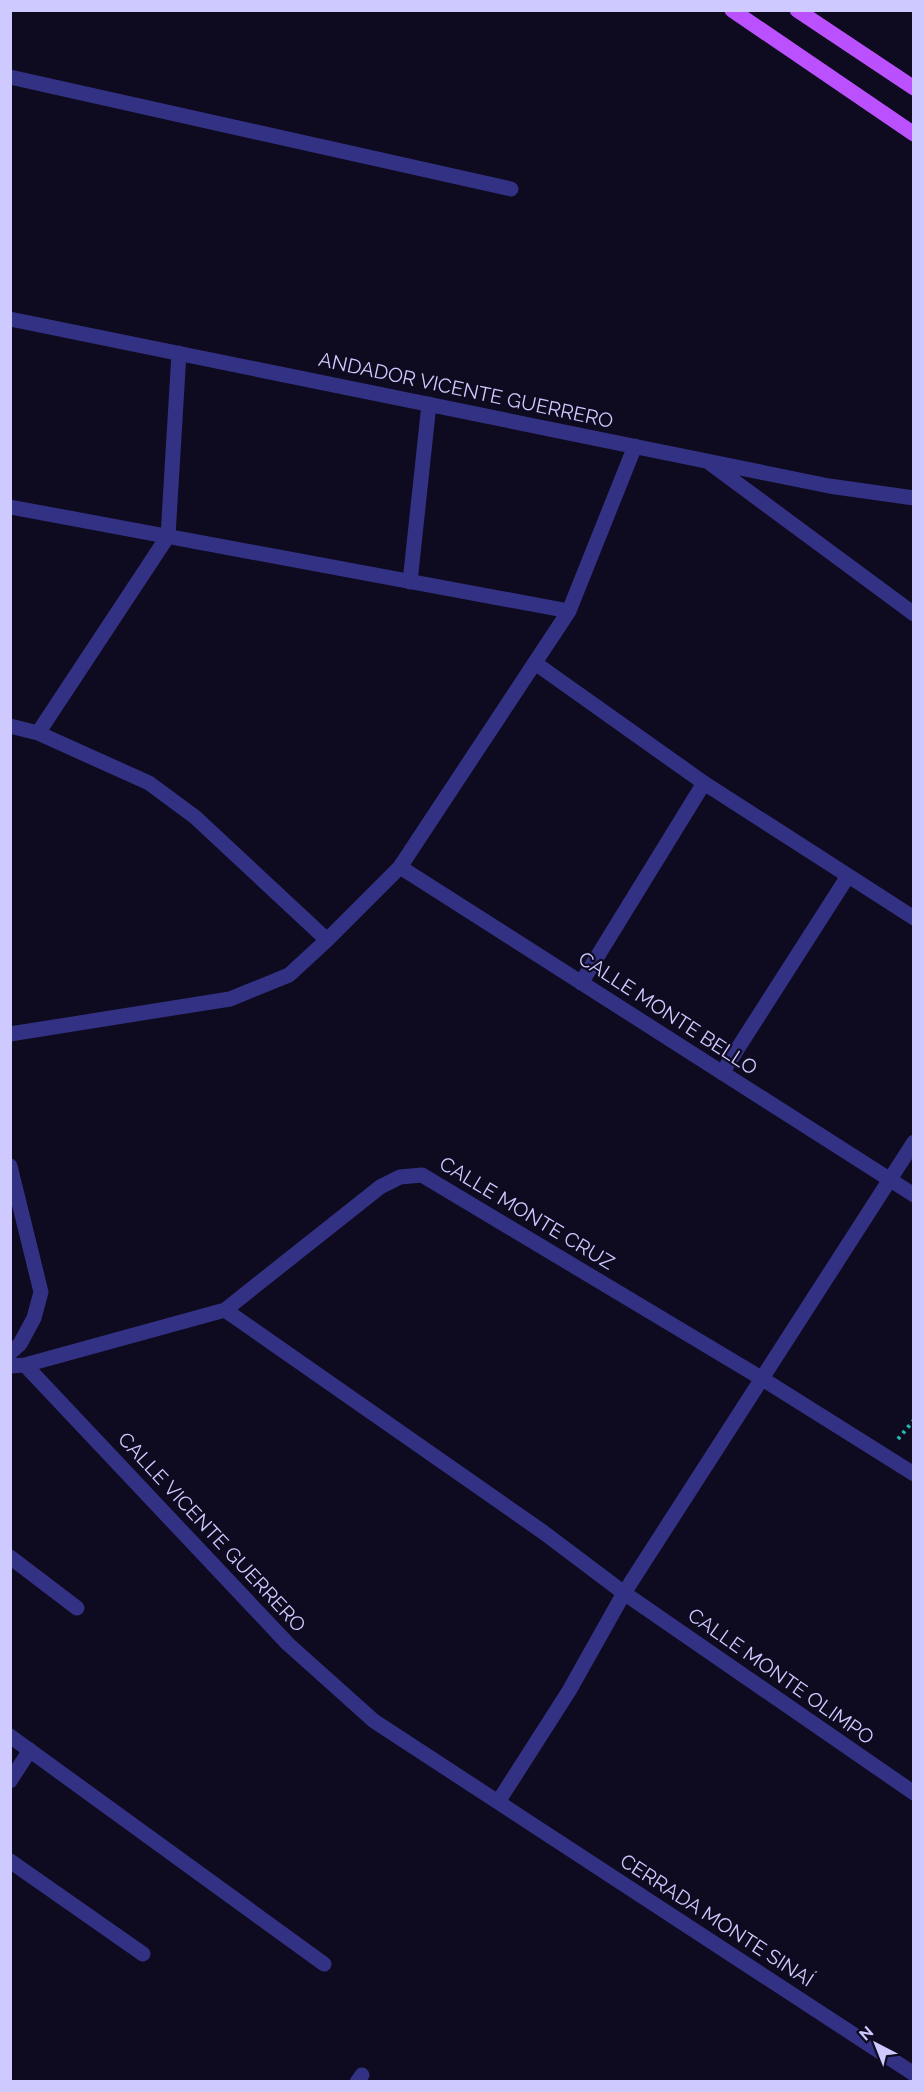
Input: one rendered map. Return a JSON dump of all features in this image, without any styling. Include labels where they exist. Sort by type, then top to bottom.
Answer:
[{"type":"main road","points":[[732,10],[914,134]]},
{"type":"main road","points":[[798,10],[914,88]]},
{"type":"street","points":[[10,77],[511,189]]},
{"type":"street","name":"ANDADOR VICENTE GUERRERO","points":[[10,319],[829,486],[914,498]]},
{"type":"street","points":[[38,732],[168,536],[179,353]]},
{"type":"street","points":[[410,582],[429,404]]},
{"type":"street","points":[[10,1034],[230,999],[290,975],[400,867],[535,663],[568,611],[635,446]]},
{"type":"street","points":[[706,460],[914,614]]},
{"type":"street","points":[[10,507],[568,611]]},
{"type":"street","points":[[535,663],[704,783],[914,918]]},
{"type":"street","points":[[10,726],[38,732],[149,783],[186,810],[327,940]]},
{"type":"street","points":[[581,983],[704,783]]},
{"type":"street","name":"CALLE MONTE BELLO","points":[[400,867],[914,1195]]},
{"type":"street","points":[[722,1073],[848,876]]},
{"type":"street","points":[[498,1802],[569,1691],[624,1593],[760,1378],[914,1142]]},
{"type":"street","points":[[10,1166],[41,1292],[34,1318],[20,1344],[10,1353]]},
{"type":"street","name":"CALLE MONTE CRUZ","points":[[18,1366],[225,1310],[380,1187],[400,1177],[422,1175],[760,1378],[914,1474]]},
{"type":"street","name":"CALLE MONTE OLIMPO","points":[[225,1310],[543,1532],[624,1593],[914,1793]]},
{"type":"street","name":"CALLE VICENTE GUERRERO","points":[[18,1366],[288,1644],[374,1721],[498,1802]]},
{"type":"street","points":[[10,1557],[77,1608]]},
{"type":"street","points":[[10,1736],[324,1965]]},
{"type":"street","points":[[10,1781],[30,1750]]},
{"type":"street","name":"CERRADA MONTE SINAÍ","points":[[498,1802],[914,2074]]},
{"type":"street","points":[[10,1861],[143,1954]]}]
